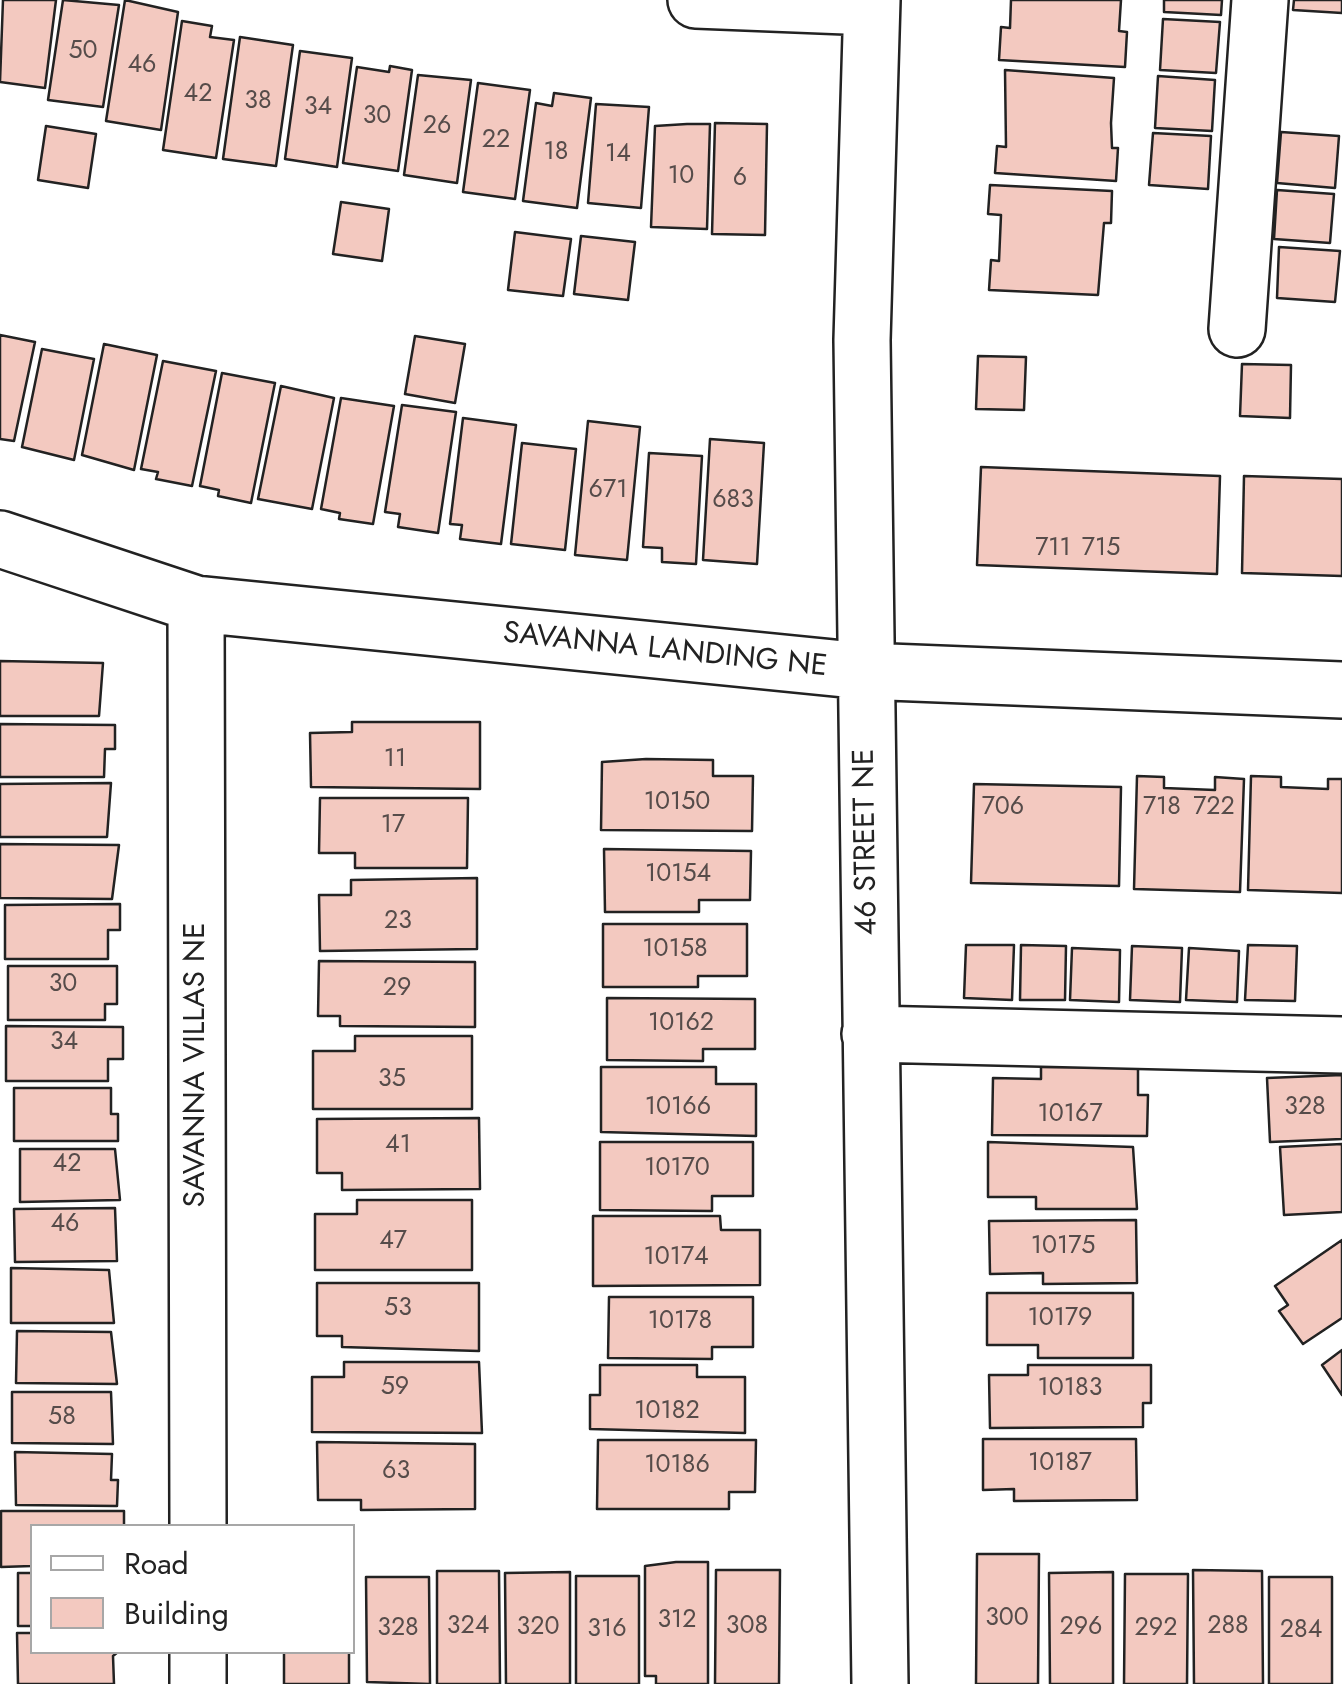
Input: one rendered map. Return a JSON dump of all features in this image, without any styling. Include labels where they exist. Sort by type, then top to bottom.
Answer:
[{"type":"street","points":[[696,0],[871,4]]},
{"type":"street","points":[[1236,329],[1260,0]]},
{"type":"street","name":"46 STREET NE","points":[[871,4],[862,243],[864,671],[880,1684]]},
{"type":"street","name":"SAVANNA LANDING NE","points":[[0,539],[196,604],[864,671],[1342,690]]},
{"type":"street","name":"SAVANNA VILLAS NE","points":[[196,604],[198,1524]]},
{"type":"street","points":[[870,1034],[1342,1044]]},
{"type":"street","points":[[198,1654],[198,1684]]},
{"type":"building","points":[[3,0],[56,0],[45,88],[0,82]]},
{"type":"building","points":[[63,0],[119,5],[103,107],[48,100]]},
{"type":"building","points":[[125,0],[178,12],[161,130],[106,121]]},
{"type":"building","points":[[1011,0],[1121,0],[1119,31],[1127,32],[1125,67],[999,60],[1001,27],[1010,28]]},
{"type":"building","points":[[1164,0],[1222,0],[1221,15],[1164,12]]},
{"type":"building","points":[[1294,0],[1342,0],[1342,13],[1293,10]]},
{"type":"building","points":[[1163,19],[1220,22],[1216,73],[1160,70]]},
{"type":"building","points":[[182,21],[212,26],[210,37],[234,40],[216,158],[163,150]]},
{"type":"building","points":[[240,37],[293,45],[276,166],[223,159]]},
{"type":"building","points":[[300,51],[352,58],[337,167],[285,159]]},
{"type":"building","points":[[390,66],[412,70],[398,171],[343,163],[357,67],[389,72]]},
{"type":"building","points":[[1005,70],[1114,78],[1111,123],[1112,148],[1118,148],[1116,181],[995,173],[997,146],[1006,147]]},
{"type":"building","points":[[418,75],[471,80],[457,183],[404,175]]},
{"type":"building","points":[[1158,76],[1215,80],[1212,131],[1155,128]]},
{"type":"building","points":[[478,83],[530,90],[515,199],[463,192]]},
{"type":"building","points":[[554,93],[591,98],[577,208],[523,201],[536,103],[552,106]]},
{"type":"building","points":[[596,104],[649,107],[641,208],[588,203]]},
{"type":"building","points":[[715,123],[767,124],[765,235],[712,234]]},
{"type":"building","points":[[710,124],[707,229],[651,227],[655,126]]},
{"type":"building","points":[[46,126],[96,134],[88,188],[38,180]]},
{"type":"building","points":[[1281,132],[1339,136],[1335,188],[1277,183]]},
{"type":"building","points":[[1153,133],[1211,136],[1208,189],[1149,185]]},
{"type":"building","points":[[990,185],[1112,191],[1111,223],[1104,223],[1098,295],[989,290],[991,260],[999,261],[1001,215],[988,214]]},
{"type":"building","points":[[1277,190],[1334,194],[1330,243],[1274,239]]},
{"type":"building","points":[[341,202],[389,209],[382,261],[333,254]]},
{"type":"building","points":[[515,232],[571,239],[563,296],[508,290]]},
{"type":"building","points":[[581,236],[635,242],[628,300],[574,294]]},
{"type":"building","points":[[1279,247],[1340,251],[1335,302],[1277,298]]},
{"type":"building","points":[[0,335],[35,342],[14,441],[0,439]]},
{"type":"building","points":[[415,336],[465,344],[455,403],[405,394]]},
{"type":"building","points":[[104,344],[157,355],[134,470],[82,455]]},
{"type":"building","points":[[42,349],[94,359],[74,460],[22,447]]},
{"type":"building","points":[[978,356],[1026,357],[1024,410],[976,409]]},
{"type":"building","points":[[163,361],[216,371],[192,486],[156,479],[158,472],[141,469]]},
{"type":"building","points":[[1242,364],[1291,365],[1290,418],[1240,416]]},
{"type":"building","points":[[222,373],[275,383],[251,503],[218,496],[219,490],[200,486]]},
{"type":"building","points":[[281,386],[334,398],[312,509],[258,499]]},
{"type":"building","points":[[341,398],[394,406],[373,524],[339,519],[340,513],[321,509]]},
{"type":"building","points":[[402,405],[456,412],[438,533],[398,527],[400,514],[385,512]]},
{"type":"building","points":[[463,418],[516,425],[501,544],[460,539],[462,525],[450,524]]},
{"type":"building","points":[[588,421],[640,427],[627,560],[575,555]]},
{"type":"building","points":[[710,439],[764,443],[757,564],[703,560]]},
{"type":"building","points":[[522,443],[576,449],[565,550],[511,544]]},
{"type":"building","points":[[649,453],[702,456],[696,564],[662,562],[662,548],[643,547]]},
{"type":"building","points":[[981,467],[1220,476],[1217,574],[977,565]]},
{"type":"building","points":[[1244,476],[1342,479],[1342,576],[1242,573]]},
{"type":"building","points":[[0,661],[103,663],[99,716],[0,716]]},
{"type":"building","points":[[352,722],[480,722],[480,789],[311,787],[310,733],[352,732]]},
{"type":"building","points":[[0,724],[115,725],[115,749],[105,749],[104,777],[0,777]]},
{"type":"building","points":[[713,760],[713,776],[753,776],[752,831],[601,830],[602,762]]},
{"type":"building","points":[[1137,776],[1164,777],[1164,788],[1215,790],[1215,777],[1244,779],[1240,892],[1134,889]]},
{"type":"building","points":[[1251,776],[1281,777],[1281,787],[1328,789],[1328,779],[1342,779],[1342,893],[1248,890]]},
{"type":"building","points":[[111,783],[107,837],[0,837],[0,784]]},
{"type":"building","points":[[974,784],[1121,787],[1119,886],[971,883]]},
{"type":"building","points":[[320,798],[468,798],[467,868],[355,868],[355,853],[319,853]]},
{"type":"building","points":[[0,844],[119,845],[112,899],[0,898]]},
{"type":"building","points":[[604,849],[751,851],[750,900],[699,900],[699,912],[605,912]]},
{"type":"building","points":[[477,878],[477,949],[320,951],[319,895],[351,895],[351,880]]},
{"type":"building","points":[[120,904],[120,930],[108,930],[108,959],[5,959],[5,905]]},
{"type":"building","points":[[603,924],[747,924],[747,976],[698,976],[698,987],[603,987]]},
{"type":"building","points":[[966,945],[1014,945],[1012,1000],[964,998]]},
{"type":"building","points":[[1021,945],[1066,946],[1065,1000],[1020,1000]]},
{"type":"building","points":[[1248,945],[1297,946],[1295,1001],[1245,1000]]},
{"type":"building","points":[[1132,946],[1182,948],[1180,1002],[1130,1000]]},
{"type":"building","points":[[1072,948],[1120,950],[1119,1002],[1070,1000]]},
{"type":"building","points":[[1189,948],[1239,951],[1237,1002],[1186,1000]]},
{"type":"building","points":[[319,961],[475,962],[475,1027],[340,1026],[340,1016],[318,1016]]},
{"type":"building","points":[[8,966],[117,966],[117,1004],[105,1004],[105,1020],[8,1020]]},
{"type":"building","points":[[607,998],[755,999],[755,1049],[703,1049],[703,1061],[607,1060]]},
{"type":"building","points":[[6,1026],[123,1027],[123,1059],[108,1059],[108,1081],[6,1081]]},
{"type":"building","points":[[355,1036],[472,1036],[472,1109],[313,1109],[313,1051],[355,1051]]},
{"type":"building","points":[[601,1067],[716,1067],[716,1084],[756,1084],[756,1136],[601,1132]]},
{"type":"building","points":[[1041,1067],[1138,1067],[1138,1095],[1148,1095],[1147,1136],[992,1135],[993,1078],[1041,1079]]},
{"type":"building","points":[[1342,1075],[1342,1139],[1270,1142],[1267,1078]]},
{"type":"building","points":[[14,1088],[111,1088],[111,1114],[118,1114],[118,1141],[14,1141]]},
{"type":"building","points":[[479,1118],[480,1189],[342,1190],[342,1173],[317,1173],[317,1119]]},
{"type":"building","points":[[600,1142],[753,1142],[753,1196],[712,1196],[712,1211],[600,1210]]},
{"type":"building","points":[[988,1142],[1133,1147],[1137,1209],[1036,1209],[1036,1197],[988,1197]]},
{"type":"building","points":[[1342,1144],[1342,1212],[1284,1215],[1280,1147]]},
{"type":"building","points":[[20,1149],[115,1149],[120,1200],[20,1202]]},
{"type":"building","points":[[357,1200],[472,1200],[472,1270],[315,1270],[315,1214],[357,1214]]},
{"type":"building","points":[[115,1208],[117,1261],[15,1262],[14,1209]]},
{"type":"building","points":[[593,1216],[720,1216],[721,1230],[760,1230],[760,1285],[593,1286]]},
{"type":"building","points":[[1136,1220],[1137,1283],[1043,1284],[1043,1273],[990,1274],[989,1221]]},
{"type":"building","points":[[1342,1240],[1342,1318],[1303,1344],[1279,1311],[1288,1305],[1275,1286]]},
{"type":"building","points":[[11,1268],[109,1270],[114,1323],[11,1323]]},
{"type":"building","points":[[317,1283],[479,1283],[479,1351],[342,1347],[342,1336],[317,1336]]},
{"type":"building","points":[[987,1293],[1133,1293],[1133,1358],[1038,1358],[1038,1345],[987,1345]]},
{"type":"building","points":[[609,1297],[753,1297],[753,1347],[712,1347],[712,1359],[608,1358]]},
{"type":"building","points":[[17,1331],[111,1332],[117,1384],[16,1383]]},
{"type":"building","points":[[1342,1350],[1342,1395],[1322,1365]]},
{"type":"building","points":[[344,1362],[479,1362],[482,1433],[312,1432],[312,1377],[344,1377]]},
{"type":"building","points":[[600,1365],[697,1365],[697,1377],[745,1377],[745,1433],[590,1429],[590,1395],[600,1395]]},
{"type":"building","points":[[1028,1365],[1151,1365],[1151,1403],[1143,1403],[1143,1427],[990,1428],[989,1375],[1028,1375]]},
{"type":"building","points":[[12,1392],[111,1392],[113,1444],[12,1443]]},
{"type":"building","points":[[983,1439],[1136,1439],[1137,1500],[1014,1501],[1014,1489],[983,1490]]},
{"type":"building","points":[[598,1440],[756,1440],[755,1492],[729,1492],[729,1509],[597,1509]]},
{"type":"building","points":[[317,1442],[475,1444],[475,1509],[361,1510],[361,1500],[318,1500]]},
{"type":"building","points":[[15,1452],[112,1454],[111,1480],[118,1480],[117,1506],[16,1505]]},
{"type":"building","points":[[1,1511],[124,1511],[124,1524],[30,1524],[30,1566],[1,1567]]},
{"type":"building","points":[[977,1554],[1039,1554],[1038,1684],[976,1684]]},
{"type":"building","points":[[708,1562],[708,1684],[656,1684],[656,1676],[645,1676],[645,1566]]},
{"type":"building","points":[[716,1570],[780,1570],[779,1684],[715,1684]]},
{"type":"building","points":[[1193,1570],[1262,1571],[1263,1684],[1194,1684]]},
{"type":"building","points":[[437,1571],[499,1571],[500,1684],[437,1684]]},
{"type":"building","points":[[570,1572],[570,1684],[506,1684],[505,1573]]},
{"type":"building","points":[[1113,1572],[1113,1684],[1050,1684],[1049,1573]]},
{"type":"building","points":[[18,1573],[30,1573],[30,1626],[18,1626]]},
{"type":"building","points":[[1125,1574],[1188,1574],[1187,1684],[1124,1684]]},
{"type":"building","points":[[576,1576],[639,1576],[639,1684],[576,1684]]},
{"type":"building","points":[[366,1577],[429,1577],[430,1684],[367,1682]]},
{"type":"building","points":[[1269,1577],[1332,1577],[1332,1684],[1269,1684]]},
{"type":"building","points":[[17,1633],[30,1633],[30,1654],[116,1654],[114,1684],[18,1684]]},
{"type":"building","points":[[284,1654],[349,1654],[349,1684],[284,1684]]}]
